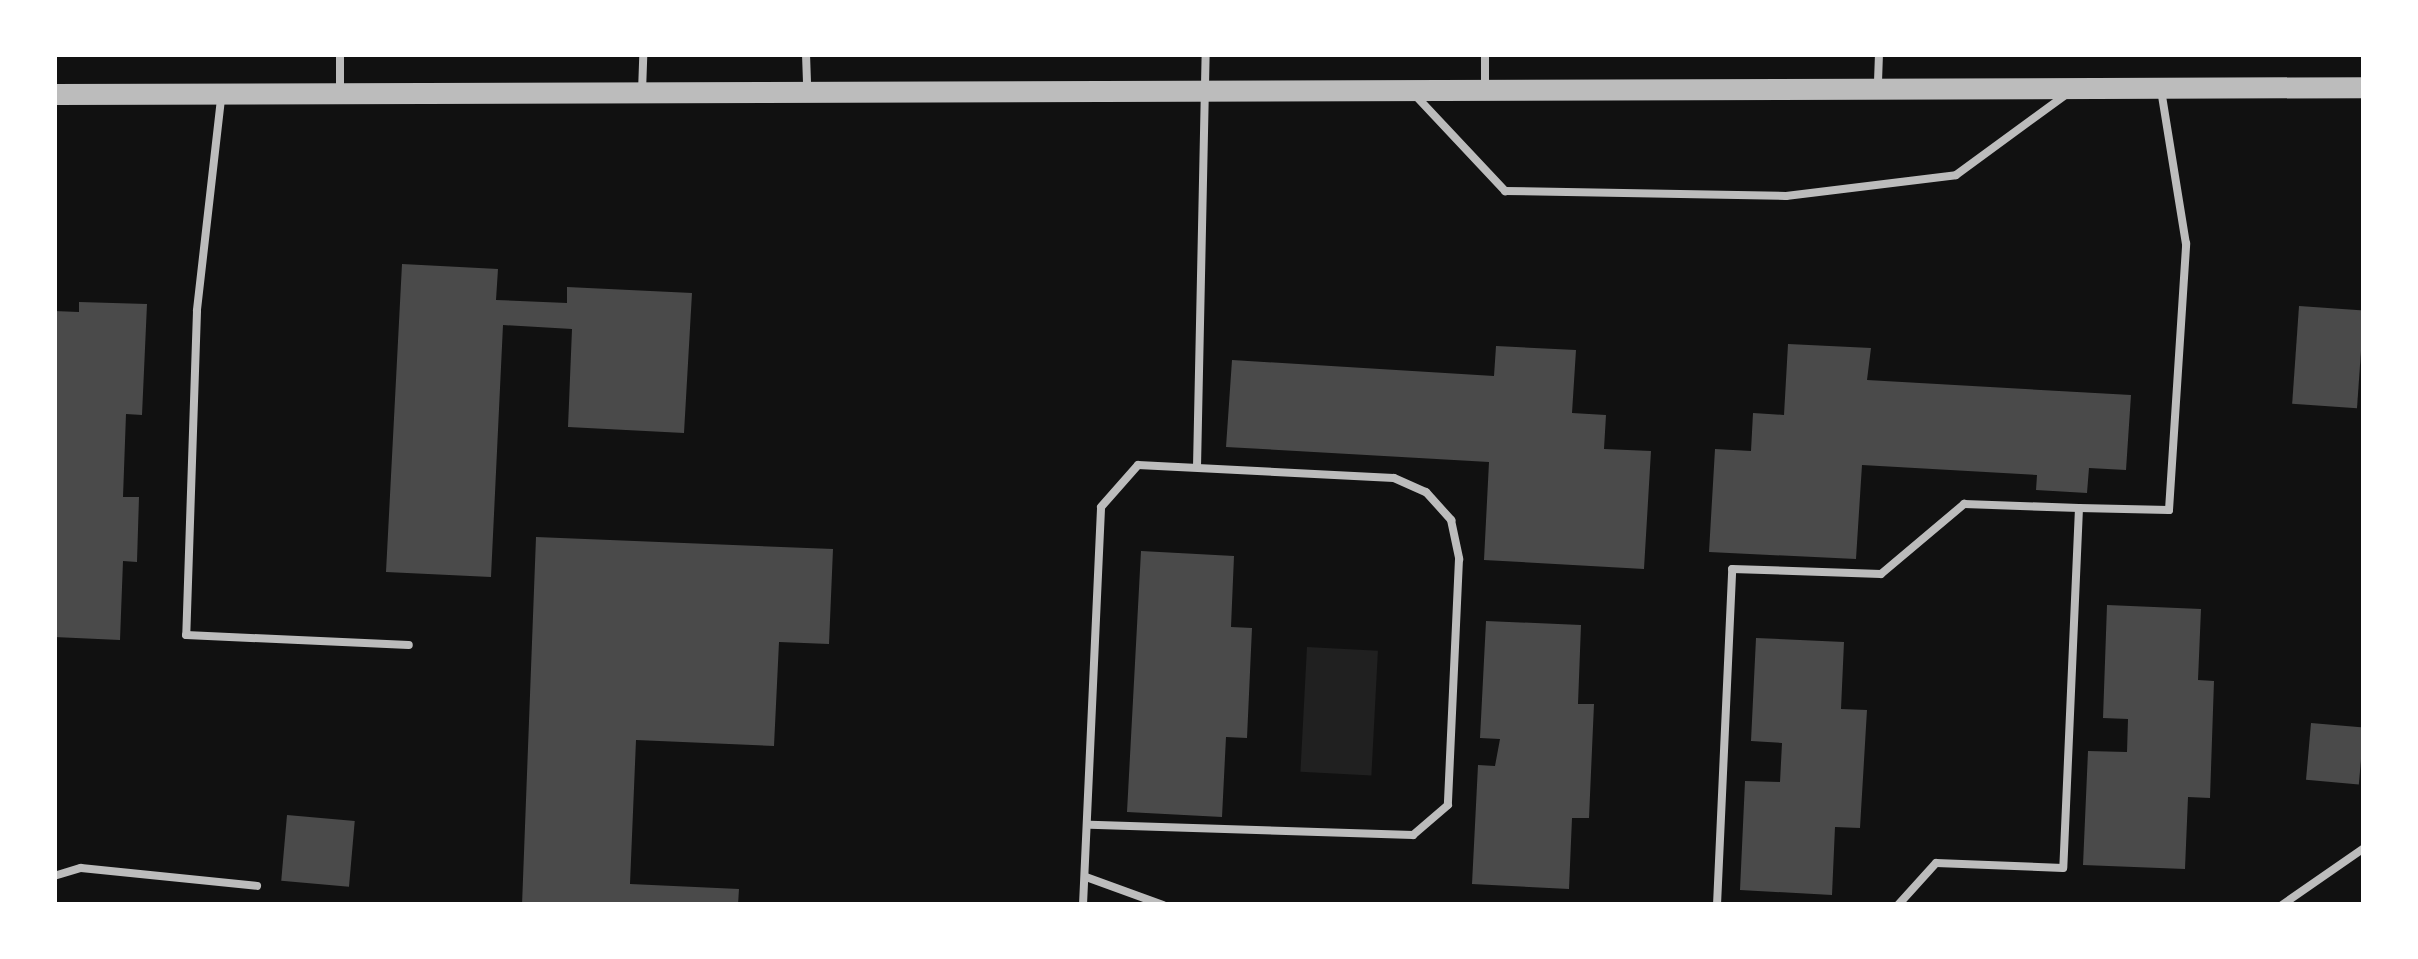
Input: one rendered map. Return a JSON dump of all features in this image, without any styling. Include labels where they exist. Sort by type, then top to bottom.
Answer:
[{"type":"street","points":[[54,94],[221,97],[1207,88],[2070,92],[2364,87]]},
{"type":"lane","points":[[340,54],[340,96]]},
{"type":"lane","points":[[642,93],[643,54]]},
{"type":"lane","points":[[806,54],[807,92]]},
{"type":"lane","points":[[1197,467],[1206,54]]},
{"type":"lane","points":[[1485,54],[1485,91]]},
{"type":"lane","points":[[1878,92],[1880,54]]},
{"type":"lane","points":[[1409,89],[1505,191],[1786,196],[1956,175],[2070,92]]},
{"type":"lane","points":[[1717,905],[1732,568],[1881,574],[1964,504],[2169,510],[2186,244],[2161,89]]},
{"type":"lane","points":[[221,97],[196,311],[186,635],[409,645]]},
{"type":"lane","points":[[1083,905],[1101,507],[1138,465],[1394,478],[1426,492],[1451,520],[1459,559],[1448,805],[1413,835],[1090,825]]},
{"type":"lane","points":[[1898,905],[1936,863],[2062,868],[2079,508]]},
{"type":"lane","points":[[2282,905],[2364,848]]},
{"type":"lane","points":[[54,876],[81,868],[257,886]]},
{"type":"lane","points":[[1086,877],[1163,905]]},
{"type":"shaded area","points":[[1307,647],[1378,651],[1371,776],[1300,772]]},
{"type":"building","points":[[402,264],[498,269],[496,300],[567,303],[567,287],[692,293],[684,433],[568,427],[572,329],[503,325],[491,577],[386,572]]},
{"type":"building","points":[[79,302],[147,304],[142,415],[126,414],[123,497],[139,497],[137,562],[123,561],[120,640],[54,637],[54,311],[79,312]]},
{"type":"building","points":[[2299,306],[2364,311],[2357,408],[2292,404]]},
{"type":"building","points":[[1788,344],[1871,348],[1867,380],[2131,395],[2126,470],[2089,468],[2087,493],[2036,490],[2037,475],[1862,465],[1856,559],[1709,552],[1715,449],[1751,451],[1753,413],[1784,415]]},
{"type":"building","points":[[1496,346],[1576,350],[1572,413],[1606,415],[1604,449],[1651,451],[1644,569],[1484,560],[1489,462],[1226,447],[1232,360],[1494,376]]},
{"type":"building","points":[[536,537],[833,549],[829,644],[779,642],[774,746],[636,740],[630,884],[739,889],[738,905],[522,905]]},
{"type":"building","points":[[1141,551],[1234,556],[1231,627],[1252,628],[1247,738],[1226,737],[1222,817],[1127,812]]},
{"type":"building","points":[[2107,605],[2201,609],[2198,680],[2214,681],[2210,798],[2188,797],[2185,869],[2083,865],[2088,751],[2127,752],[2128,719],[2103,718]]},
{"type":"building","points":[[1486,621],[1581,625],[1578,704],[1594,704],[1589,818],[1572,818],[1569,889],[1472,884],[1478,765],[1495,766],[1500,739],[1480,738]]},
{"type":"building","points":[[1756,638],[1844,642],[1841,709],[1867,710],[1860,828],[1835,827],[1832,895],[1740,890],[1745,781],[1780,782],[1782,743],[1751,741]]},
{"type":"building","points":[[2311,723],[2364,728],[2359,784],[2306,780]]},
{"type":"building","points":[[287,815],[355,821],[349,887],[281,881]]}]
